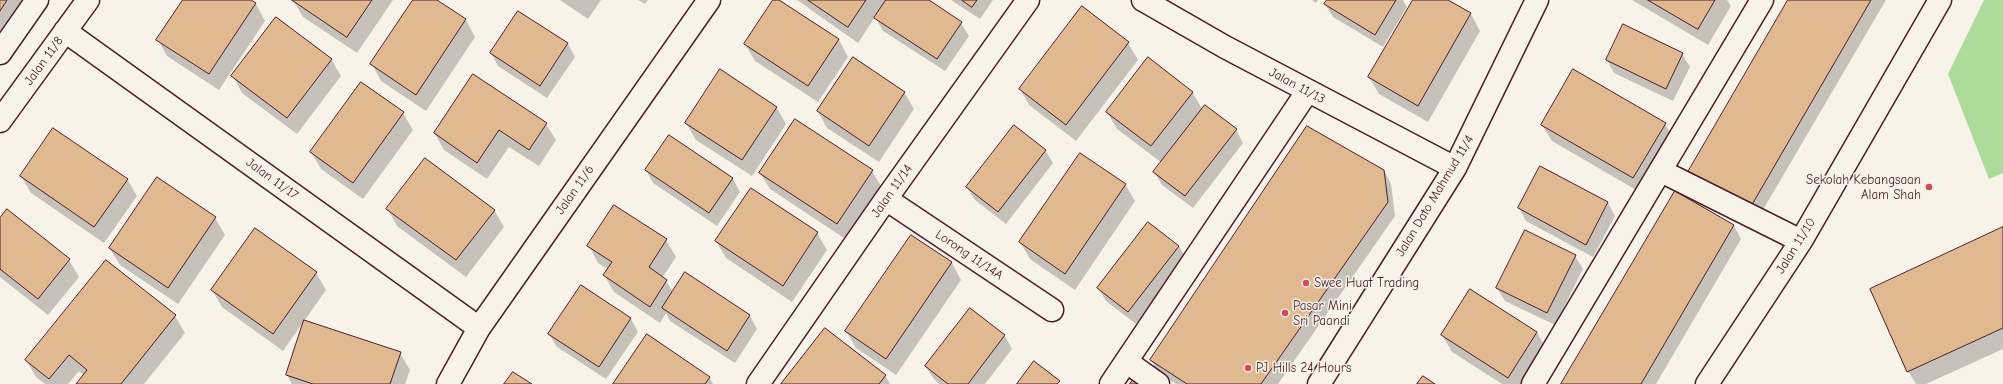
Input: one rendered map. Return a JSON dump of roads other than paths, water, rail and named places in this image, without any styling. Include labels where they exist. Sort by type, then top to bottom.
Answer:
[{"type":"street","points":[[0,53],[37,0]]},
{"type":"street","name":"Jalan 11/8","points":[[0,121],[88,0]]},
{"type":"street","name":"Jalan 11/6","points":[[448,384],[479,328],[708,0]]},
{"type":"street","name":"Jalan 11/14","points":[[758,384],[886,199],[1028,0]]},
{"type":"street","name":"Jalan 11/13","points":[[1143,0],[1307,92],[1455,168]]},
{"type":"street","name":"Jalan Dato Mahmud 11/4","points":[[1319,384],[1455,168],[1537,0]]},
{"type":"street","points":[[1533,384],[1762,0]]},
{"type":"street","name":"Jalan 11/10","points":[[1712,382],[1801,240],[1940,0]]},
{"type":"street","name":"Jalan 11/17","points":[[65,31],[479,328]]},
{"type":"street","points":[[1111,384],[1307,92]]},
{"type":"street","points":[[1661,171],[1801,240]]},
{"type":"street","name":"Lorong 11/14A","points":[[886,199],[1052,310]]},
{"type":"street","points":[[1127,362],[1158,384]]},
{"type":"place","name":"Sekolah Kebangsaan Alam Shah","points":[[1929,187]]},
{"type":"place","name":"Swee Huat Trading","points":[[1306,283]]},
{"type":"place","name":"Pasar Mini Sri Paandi","points":[[1285,313]]},
{"type":"place","name":"PJ Hills 24 Hours","points":[[1248,368]]}]
